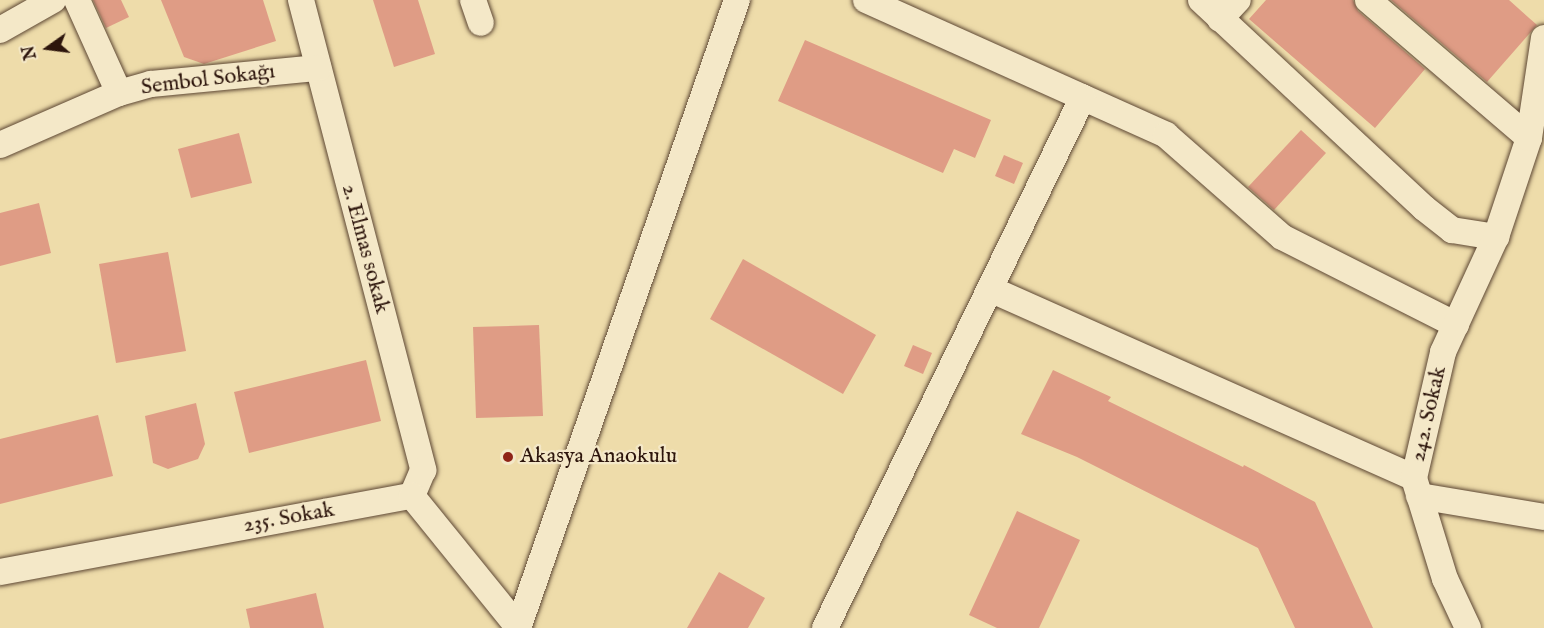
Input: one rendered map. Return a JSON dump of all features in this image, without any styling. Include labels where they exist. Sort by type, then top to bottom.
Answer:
[{"type":"street","points":[[0,30],[53,0]]},
{"type":"street","points":[[77,0],[119,93]]},
{"type":"street","points":[[518,628],[737,0]]},
{"type":"street","points":[[866,0],[1166,135],[1282,237],[1456,325]]},
{"type":"street","points":[[1201,0],[1424,208],[1452,230],[1496,237]]},
{"type":"street","points":[[1220,19],[1238,0]]},
{"type":"street","points":[[1368,0],[1529,138]]},
{"type":"street","name":"2. Elmas sokak","points":[[305,1],[318,68],[423,470],[412,496]]},
{"type":"street","name":"242. Sokak","points":[[1468,628],[1444,579],[1417,487],[1443,352],[1496,237],[1529,138],[1544,38]]},
{"type":"street","name":"Sembol Sokağı","points":[[0,145],[119,93],[152,84],[318,68]]},
{"type":"street","points":[[825,628],[1083,97]]},
{"type":"street","points":[[990,289],[1417,487],[1544,517]]},
{"type":"street","points":[[412,496],[518,628]]},
{"type":"street","name":"235. Sokak","points":[[0,572],[412,496]]},
{"type":"building","points":[[93,0],[121,0],[129,17],[106,28]]},
{"type":"building","points":[[161,0],[263,0],[276,41],[204,64],[184,57]]},
{"type":"building","points":[[373,0],[418,0],[435,54],[394,67]]},
{"type":"building","points":[[1266,0],[1353,0],[1358,11],[1425,69],[1375,128],[1249,19]]},
{"type":"building","points":[[1391,0],[1509,0],[1537,25],[1487,82]]},
{"type":"building","points":[[805,40],[991,120],[975,158],[954,149],[943,173],[778,101]]},
{"type":"building","points":[[1301,130],[1326,153],[1274,210],[1248,187]]},
{"type":"building","points":[[239,133],[252,183],[191,198],[178,149]]},
{"type":"building","points":[[1004,155],[1023,163],[1014,184],[995,176]]},
{"type":"building","points":[[39,203],[51,253],[0,266],[0,213]]},
{"type":"building","points":[[168,252],[186,351],[116,363],[99,264]]},
{"type":"building","points":[[743,259],[876,335],[843,394],[710,319]]},
{"type":"building","points":[[539,325],[543,416],[476,418],[473,327]]},
{"type":"building","points":[[913,345],[932,353],[923,374],[904,366]]},
{"type":"building","points":[[366,360],[381,421],[249,453],[234,392]]},
{"type":"building","points":[[1053,370],[1111,397],[1108,401],[1243,467],[1244,465],[1315,502],[1373,628],[1295,628],[1258,548],[1077,457],[1021,434]]},
{"type":"building","points":[[196,403],[205,444],[198,459],[168,469],[153,463],[145,416]]},
{"type":"building","points":[[98,415],[113,476],[0,504],[0,439]]},
{"type":"building","points":[[1017,511],[1080,540],[1039,628],[997,628],[969,615]]},
{"type":"building","points":[[719,572],[765,598],[748,628],[687,628]]},
{"type":"building","points":[[316,593],[324,628],[250,628],[246,609]]},
{"type":"place","name":"Akasya Anaokulu","points":[[508,457]]}]
